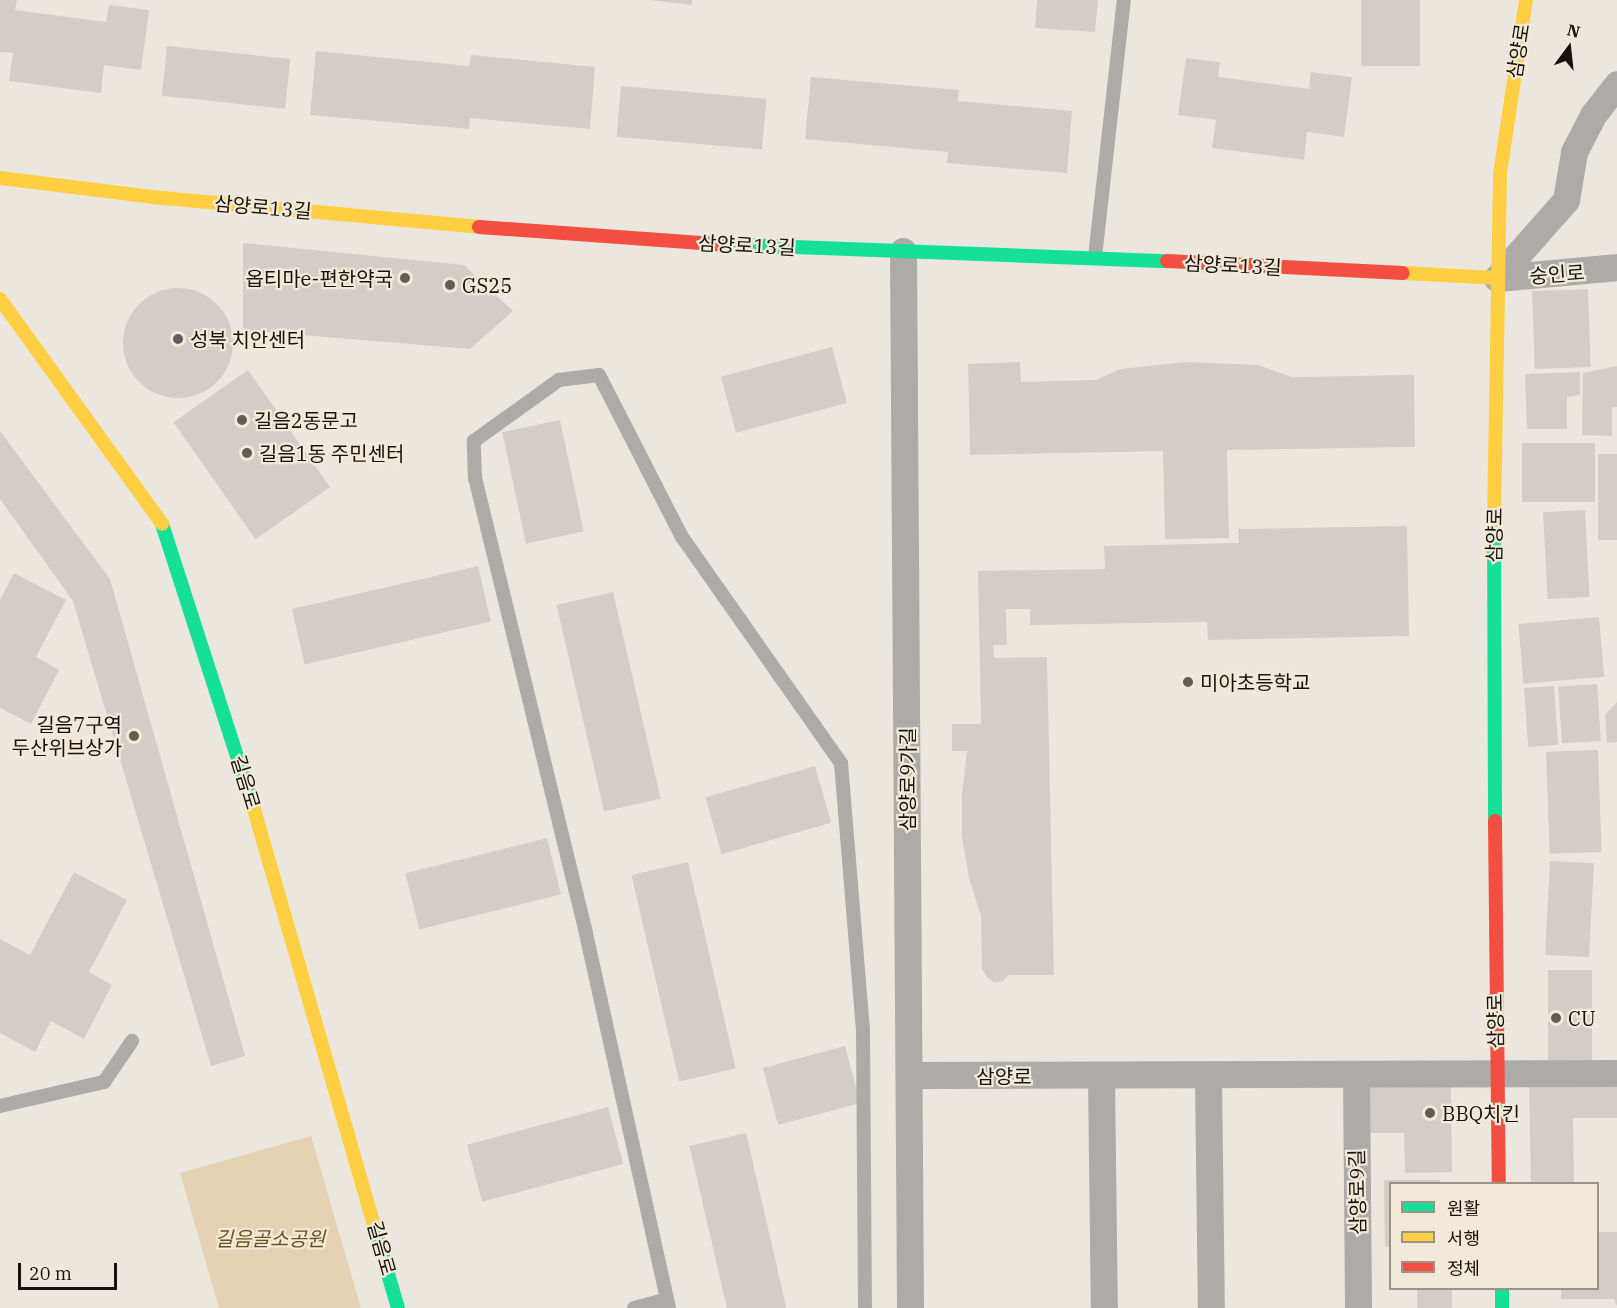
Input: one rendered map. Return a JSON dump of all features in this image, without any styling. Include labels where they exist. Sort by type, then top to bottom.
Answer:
[{"type":"street","name":"삼양로","points":[[1499,1182],[1496,1072],[1493,575],[1497,278],[1500,174],[1526,0]]},
{"type":"street","points":[[1497,278],[1566,200],[1574,152],[1593,115],[1617,84]]},
{"type":"street","name":"삼양로13길","points":[[0,178],[152,197],[538,232],[1497,278]]},
{"type":"street","name":"삼양로9가길","points":[[903,251],[910,1308]]},
{"type":"street","name":"숭인로","points":[[1497,278],[1617,267]]},
{"type":"street","name":"길음로","points":[[0,299],[161,520],[242,766],[398,1308]]},
{"type":"street","name":"삼양로","points":[[909,1075],[1208,1076],[1496,1072]]},
{"type":"street","points":[[1496,1072],[1617,1072]]},
{"type":"street","name":"삼양로9길","points":[[1356,1075],[1358,1308]]},
{"type":"street","points":[[1101,1076],[1104,1308]]},
{"type":"street","points":[[1208,1076],[1211,1308]]},
{"type":"street","points":[[1502,1290],[1502,1308]]},
{"type":"lane","points":[[1095,257],[1124,0]]},
{"type":"lane","points":[[634,1308],[668,1304],[586,933],[475,479],[474,441],[559,380],[599,375],[682,537],[841,764],[863,1028],[865,1308]]},
{"type":"lane","points":[[0,1106],[104,1082],[132,1041]]},
{"type":"green space","name":"길음골소공원","points":[[311,1136],[361,1308],[219,1308],[180,1173]]},
{"type":"building","points":[[0,0],[17,0],[15,10],[106,22],[109,5],[149,10],[141,70],[104,65],[101,93],[9,81],[13,53],[0,52]]},
{"type":"building","points":[[650,0],[692,0],[692,5]]},
{"type":"building","points":[[1037,0],[1098,0],[1095,32],[1035,28]]},
{"type":"building","points":[[1361,0],[1420,0],[1420,66],[1361,66]]},
{"type":"building","points":[[167,46],[290,59],[285,109],[162,96]]},
{"type":"building","points":[[316,51],[469,66],[471,55],[595,67],[590,129],[470,118],[469,129],[310,115]]},
{"type":"building","points":[[1186,58],[1220,62],[1218,77],[1309,89],[1311,72],[1352,77],[1344,137],[1307,132],[1304,160],[1212,148],[1216,120],[1178,115]]},
{"type":"building","points":[[811,77],[959,90],[958,101],[1072,111],[1067,173],[947,163],[948,152],[805,139]]},
{"type":"building","points":[[621,86],[766,99],[762,150],[617,137]]},
{"type":"building","points":[[243,243],[464,265],[513,311],[470,349],[243,330]]},
{"type":"building","name":"성북 치안센터","points":[[178,288],[199,292],[217,304],[229,322],[233,343],[229,364],[217,382],[199,394],[178,398],[157,394],[139,382],[127,364],[123,343],[127,322],[139,304],[157,292]]},
{"type":"building","points":[[1588,289],[1591,367],[1535,369],[1532,291]]},
{"type":"building","points":[[832,347],[847,403],[736,433],[721,377]]},
{"type":"building","points":[[1020,362],[1021,382],[1096,380],[1120,369],[1187,362],[1258,365],[1292,377],[1414,375],[1415,447],[1227,450],[1229,538],[1165,539],[1163,451],[970,455],[968,364]]},
{"type":"building","points":[[1617,366],[1617,407],[1612,407],[1612,436],[1582,435],[1583,373]]},
{"type":"building","points":[[248,370],[330,487],[255,539],[173,422]]},
{"type":"building","points":[[1580,372],[1580,395],[1567,397],[1567,429],[1527,429],[1525,374]]},
{"type":"building","points":[[560,420],[584,532],[526,544],[502,432]]},
{"type":"building","name":"길음7구역 두산위브상가","points":[[0,431],[110,579],[245,1056],[211,1066],[73,601],[0,499]]},
{"type":"building","points":[[1522,443],[1595,443],[1595,502],[1522,502]]},
{"type":"building","points":[[1598,454],[1617,454],[1617,540],[1598,540]]},
{"type":"building","points":[[1585,510],[1590,597],[1548,599],[1543,512]]},
{"type":"building","points":[[1407,526],[1409,636],[1208,640],[1207,622],[1030,625],[1030,609],[1006,609],[1007,645],[993,645],[994,658],[1047,657],[1054,975],[1009,975],[1003,981],[994,982],[987,977],[982,969],[981,916],[969,878],[962,837],[962,794],[967,751],[952,751],[952,724],[981,724],[978,571],[1105,569],[1104,546],[1239,543],[1238,529]]},
{"type":"building","points":[[478,566],[491,622],[305,665],[292,609]]},
{"type":"building","points":[[14,573],[66,600],[36,657],[59,670],[31,724],[0,708],[0,600]]},
{"type":"building","points":[[613,592],[661,799],[604,812],[556,605]]},
{"type":"building","points":[[1599,617],[1604,677],[1524,684],[1518,624]]},
{"type":"building","points":[[1597,684],[1601,741],[1562,744],[1558,687]]},
{"type":"building","points":[[1554,686],[1558,745],[1528,747],[1524,688]]},
{"type":"building","points":[[1617,702],[1617,742],[1607,743],[1605,715]]},
{"type":"building","points":[[1598,750],[1602,852],[1550,854],[1546,752]]},
{"type":"building","points":[[815,766],[831,823],[722,854],[705,797]]},
{"type":"building","points":[[547,838],[561,894],[419,930],[405,873]]},
{"type":"building","points":[[1550,861],[1594,863],[1589,957],[1545,955]]},
{"type":"building","points":[[688,862],[736,1069],[679,1082],[631,875]]},
{"type":"building","points":[[74,872],[127,900],[89,972],[112,985],[84,1039],[51,1021],[35,1052],[0,1033],[0,939],[30,955]]},
{"type":"building","points":[[1548,970],[1592,970],[1592,1060],[1548,1060]]},
{"type":"building","points":[[845,1046],[860,1103],[778,1125],[763,1068]]},
{"type":"building","points":[[1617,1081],[1617,1118],[1573,1118],[1574,1182],[1531,1182],[1529,1082]]},
{"type":"building","points":[[1451,1087],[1452,1172],[1405,1173],[1404,1133],[1368,1133],[1367,1088]]},
{"type":"building","points":[[608,1107],[623,1164],[482,1202],[467,1145]]},
{"type":"building","points":[[746,1133],[786,1308],[727,1308],[689,1146]]},
{"type":"building","points":[[1384,1180],[1440,1180],[1440,1182],[1389,1182],[1389,1247],[1385,1247]]},
{"type":"building","points":[[1599,1232],[1617,1232],[1617,1306],[1614,1299],[1561,1299],[1561,1290],[1599,1290]]},
{"type":"building","points":[[1417,1290],[1452,1290],[1452,1308],[1417,1308]]},
{"type":"traffic: fast","points":[[718,244],[1167,261]]},
{"type":"traffic: fast","points":[[1494,520],[1495,821]]},
{"type":"traffic: fast","points":[[162,524],[253,806]]},
{"type":"traffic: fast","points":[[374,1226],[398,1308]]},
{"type":"traffic: fast","points":[[1502,1290],[1502,1308]]},
{"type":"traffic: slow","points":[[1494,520],[1500,174],[1526,0]]},
{"type":"traffic: slow","points":[[0,178],[152,197],[479,227]]},
{"type":"traffic: slow","points":[[1403,273],[1497,278]]},
{"type":"traffic: slow","points":[[0,299],[162,524]]},
{"type":"traffic: slow","points":[[253,806],[374,1226]]},
{"type":"traffic: jam","points":[[479,227],[718,244]]},
{"type":"traffic: jam","points":[[1167,261],[1403,273]]},
{"type":"traffic: jam","points":[[1495,821],[1499,1182]]},
{"type":"place","name":"옵티마e-편한약국","points":[[405,278]]},
{"type":"place","name":"GS25","points":[[450,285]]},
{"type":"place","name":"성북 치안센터","points":[[178,339]]},
{"type":"place","name":"길음2동문고","points":[[242,420]]},
{"type":"place","name":"길음1동 주민센터","points":[[247,453]]},
{"type":"place","name":"미아초등학교","points":[[1188,682]]},
{"type":"place","name":"길음7구역 두산위브상가","points":[[134,736]]},
{"type":"place","name":"CU","points":[[1556,1018]]},
{"type":"place","name":"BBQ치킨","points":[[1430,1113]]}]
